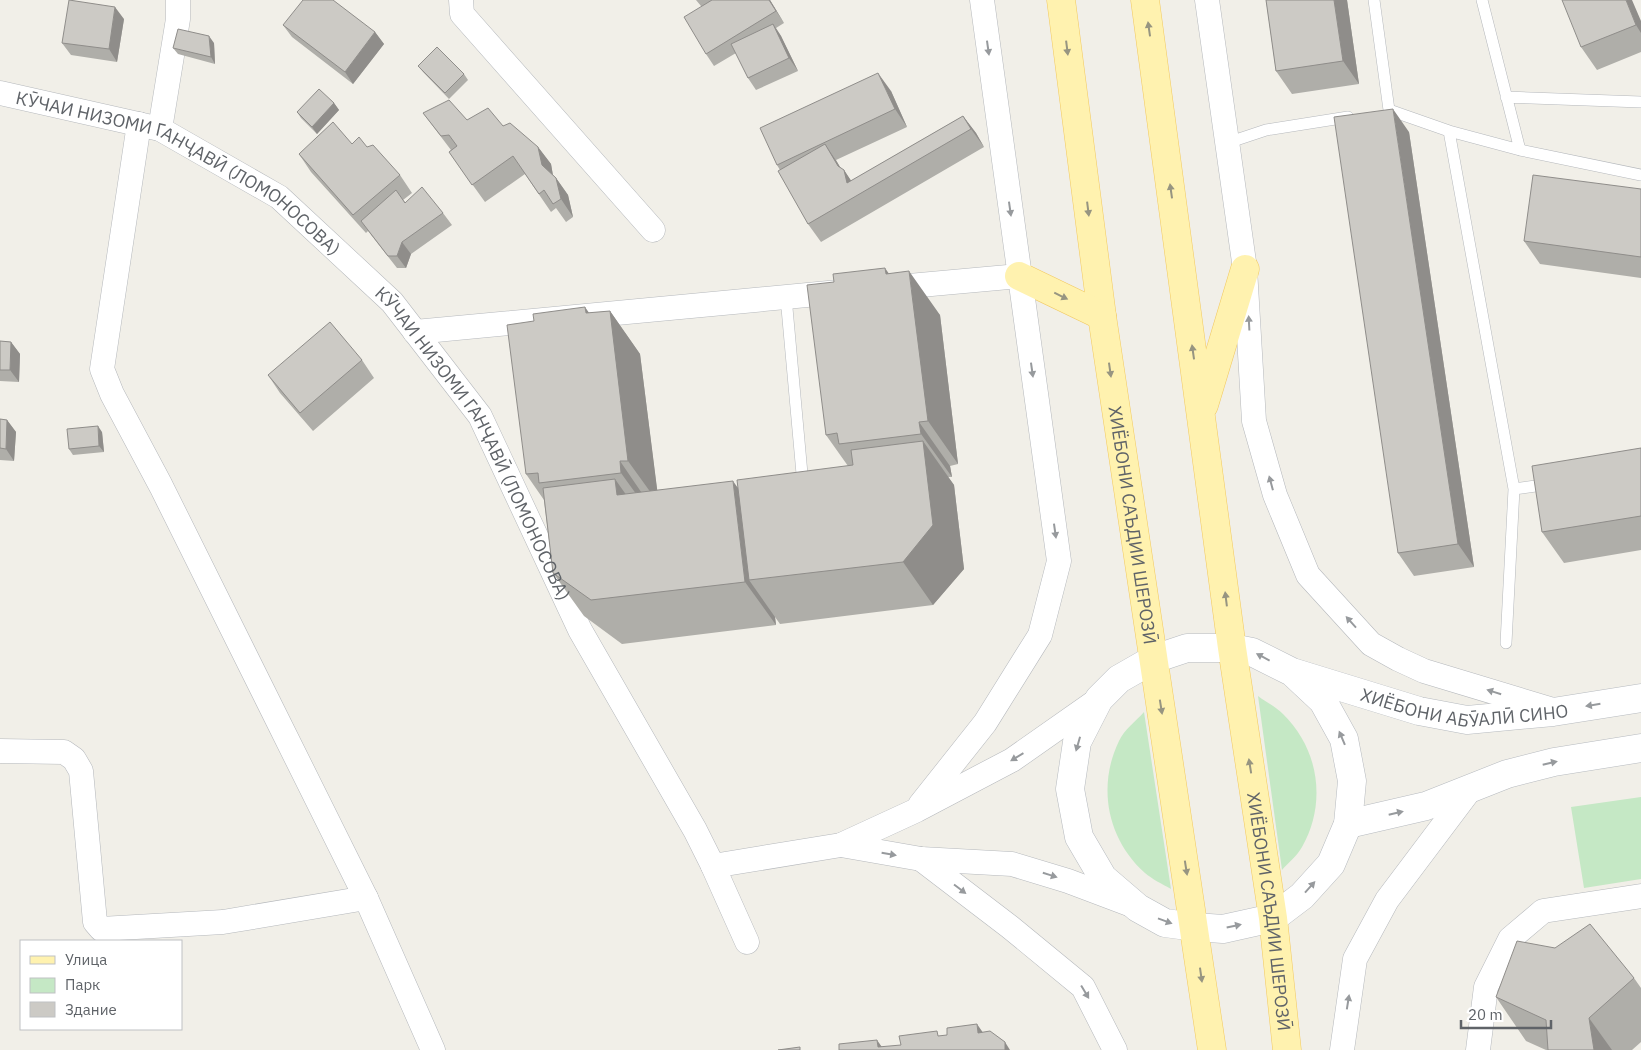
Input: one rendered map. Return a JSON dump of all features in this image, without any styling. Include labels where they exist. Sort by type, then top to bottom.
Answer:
[{"type":"main road","name":"ХИЁБОНИ САЪДИИ ШЕРОЗӢ","points":[[1061,0],[1102,316],[1212,1050]]},
{"type":"main road","name":"ХИЁБОНИ САЪДИИ ШЕРОЗӢ","points":[[1145,0],[1232,648],[1273,918],[1287,1050]]},
{"type":"main road","points":[[1201,413],[1245,269]]},
{"type":"main road","points":[[1019,276],[1102,316]]},
{"type":"main road","name":"ХИЁБОНИ АБӮАЛӢ СИНО","points":[[1292,672],[1323,702],[1344,739],[1352,781],[1348,824],[1331,864],[1302,896],[1273,918],[1223,929],[1194,927],[1166,923],[1138,908],[1103,878],[1079,837],[1070,789],[1077,742],[1099,699],[1119,679],[1154,659],[1188,648],[1232,648],[1252,652],[1292,672],[1419,711],[1467,720],[1558,711],[1641,698]]},
{"type":"main road","points":[[1348,824],[1426,806],[1469,791],[1507,774],[1554,762],[1641,748]]},
{"type":"street","points":[[178,0],[178,18],[149,127],[102,369],[112,394],[165,495],[366,898],[433,1050]]},
{"type":"street","points":[[461,0],[462,14],[653,230]]},
{"type":"street","points":[[917,810],[985,722],[1040,635],[1058,561],[982,0]]},
{"type":"street","points":[[1207,0],[1245,269],[1254,421],[1275,495],[1308,575],[1371,644],[1398,659],[1424,671],[1558,711]]},
{"type":"street","name":"КӮЧАИ НИЗОМИ ГАНҶАВӢ (ЛОМОНОСОВА)","points":[[0,93],[149,127],[279,197],[392,302],[480,416],[580,630],[694,830],[713,866],[747,942]]},
{"type":"street","points":[[415,332],[1019,276]]},
{"type":"street","points":[[713,866],[841,845],[917,810],[1012,760],[1099,699]]},
{"type":"street","points":[[0,751],[64,752],[74,758],[80,771],[95,922],[101,929],[223,922],[366,898]]},
{"type":"street","points":[[1342,1050],[1355,959],[1387,900],[1469,791]]},
{"type":"street","points":[[841,845],[921,859],[1012,864],[1068,881],[1138,908]]},
{"type":"street","points":[[921,859],[1083,986],[1114,1050]]},
{"type":"street","points":[[1478,1050],[1486,987],[1510,939],[1543,911],[1641,896]]},
{"type":"lane","points":[[1374,0],[1385,111],[1520,150],[1641,175]]},
{"type":"lane","points":[[1482,0],[1520,150]]},
{"type":"lane","points":[[1506,97],[1641,102]]},
{"type":"lane","points":[[1227,143],[1266,130],[1361,114]]},
{"type":"lane","points":[[1449,131],[1514,489],[1506,643]]},
{"type":"lane","points":[[786,297],[803,485]]},
{"type":"lane","points":[[1514,489],[1563,482]]},
{"type":"green space","points":[[1258,696],[1280,711],[1295,728],[1305,743],[1315,777],[1315,813],[1310,830],[1300,850],[1282,870]]},
{"type":"green space","points":[[1144,712],[1171,889],[1145,873],[1132,859],[1114,828],[1110,811],[1108,776],[1112,758],[1121,737]]},
{"type":"green space","points":[[1641,797],[1641,879],[1584,888],[1571,807]]},
{"type":"building","points":[[69,0],[115,7],[109,49],[62,43]]},
{"type":"building","points":[[303,0],[333,0],[375,32],[345,72],[283,25]]},
{"type":"building","points":[[712,0],[769,0],[776,11],[706,54],[684,17]]},
{"type":"building","points":[[1266,0],[1334,0],[1343,61],[1276,71]]},
{"type":"building","points":[[1562,0],[1626,0],[1636,25],[1581,47]]},
{"type":"building","points":[[773,24],[789,58],[748,78],[731,44]]},
{"type":"building","points":[[178,29],[209,36],[211,57],[173,48]]},
{"type":"building","points":[[437,47],[464,74],[445,93],[418,66]]},
{"type":"building","points":[[878,73],[895,109],[777,165],[760,128]]},
{"type":"building","points":[[319,89],[334,103],[312,127],[297,112]]},
{"type":"building","points":[[449,100],[467,120],[488,108],[503,126],[510,123],[538,147],[542,165],[556,178],[561,199],[553,204],[544,190],[539,194],[513,156],[472,185],[449,152],[457,146],[449,135],[441,136],[423,113]]},
{"type":"building","points":[[1393,109],[1458,544],[1398,553],[1334,117]]},
{"type":"building","points":[[963,116],[971,129],[808,224],[778,171],[825,144],[838,166],[844,170],[847,183]]},
{"type":"building","points":[[333,122],[352,144],[359,137],[367,147],[373,145],[400,175],[353,215],[299,154]]},
{"type":"building","points":[[1533,175],[1641,189],[1641,257],[1524,241]]},
{"type":"building","points":[[422,187],[443,213],[402,242],[397,256],[388,256],[361,221],[396,190],[405,203]]},
{"type":"building","points":[[885,268],[886,274],[909,271],[928,421],[919,422],[921,434],[839,444],[837,433],[826,435],[807,285],[834,282],[833,274]]},
{"type":"building","points":[[585,307],[586,313],[610,311],[628,461],[620,461],[621,473],[539,483],[538,473],[526,474],[507,325],[534,321],[533,314]]},
{"type":"building","points":[[330,322],[362,360],[300,413],[268,375]]},
{"type":"building","points":[[0,341],[11,342],[10,370],[0,370]]},
{"type":"building","points":[[0,419],[7,420],[6,449],[0,448]]},
{"type":"building","points":[[98,426],[99,446],[69,449],[67,429]]},
{"type":"building","points":[[923,441],[933,525],[903,562],[749,580],[737,480],[853,465],[851,450]]},
{"type":"building","points":[[1641,448],[1641,516],[1542,532],[1532,466]]},
{"type":"building","points":[[615,479],[617,495],[733,481],[745,582],[591,600],[553,573],[543,488]]},
{"type":"building","points":[[1590,924],[1634,978],[1589,1018],[1594,1050],[1548,1050],[1546,1020],[1496,997],[1517,941],[1555,948]]},
{"type":"building","points":[[977,1024],[978,1033],[990,1031],[1005,1042],[1005,1050],[839,1050],[839,1044],[877,1040],[878,1047],[901,1045],[899,1036],[937,1031],[938,1036],[947,1035],[947,1028]]},
{"type":"building","points":[[800,1047],[800,1050],[778,1050]]}]
